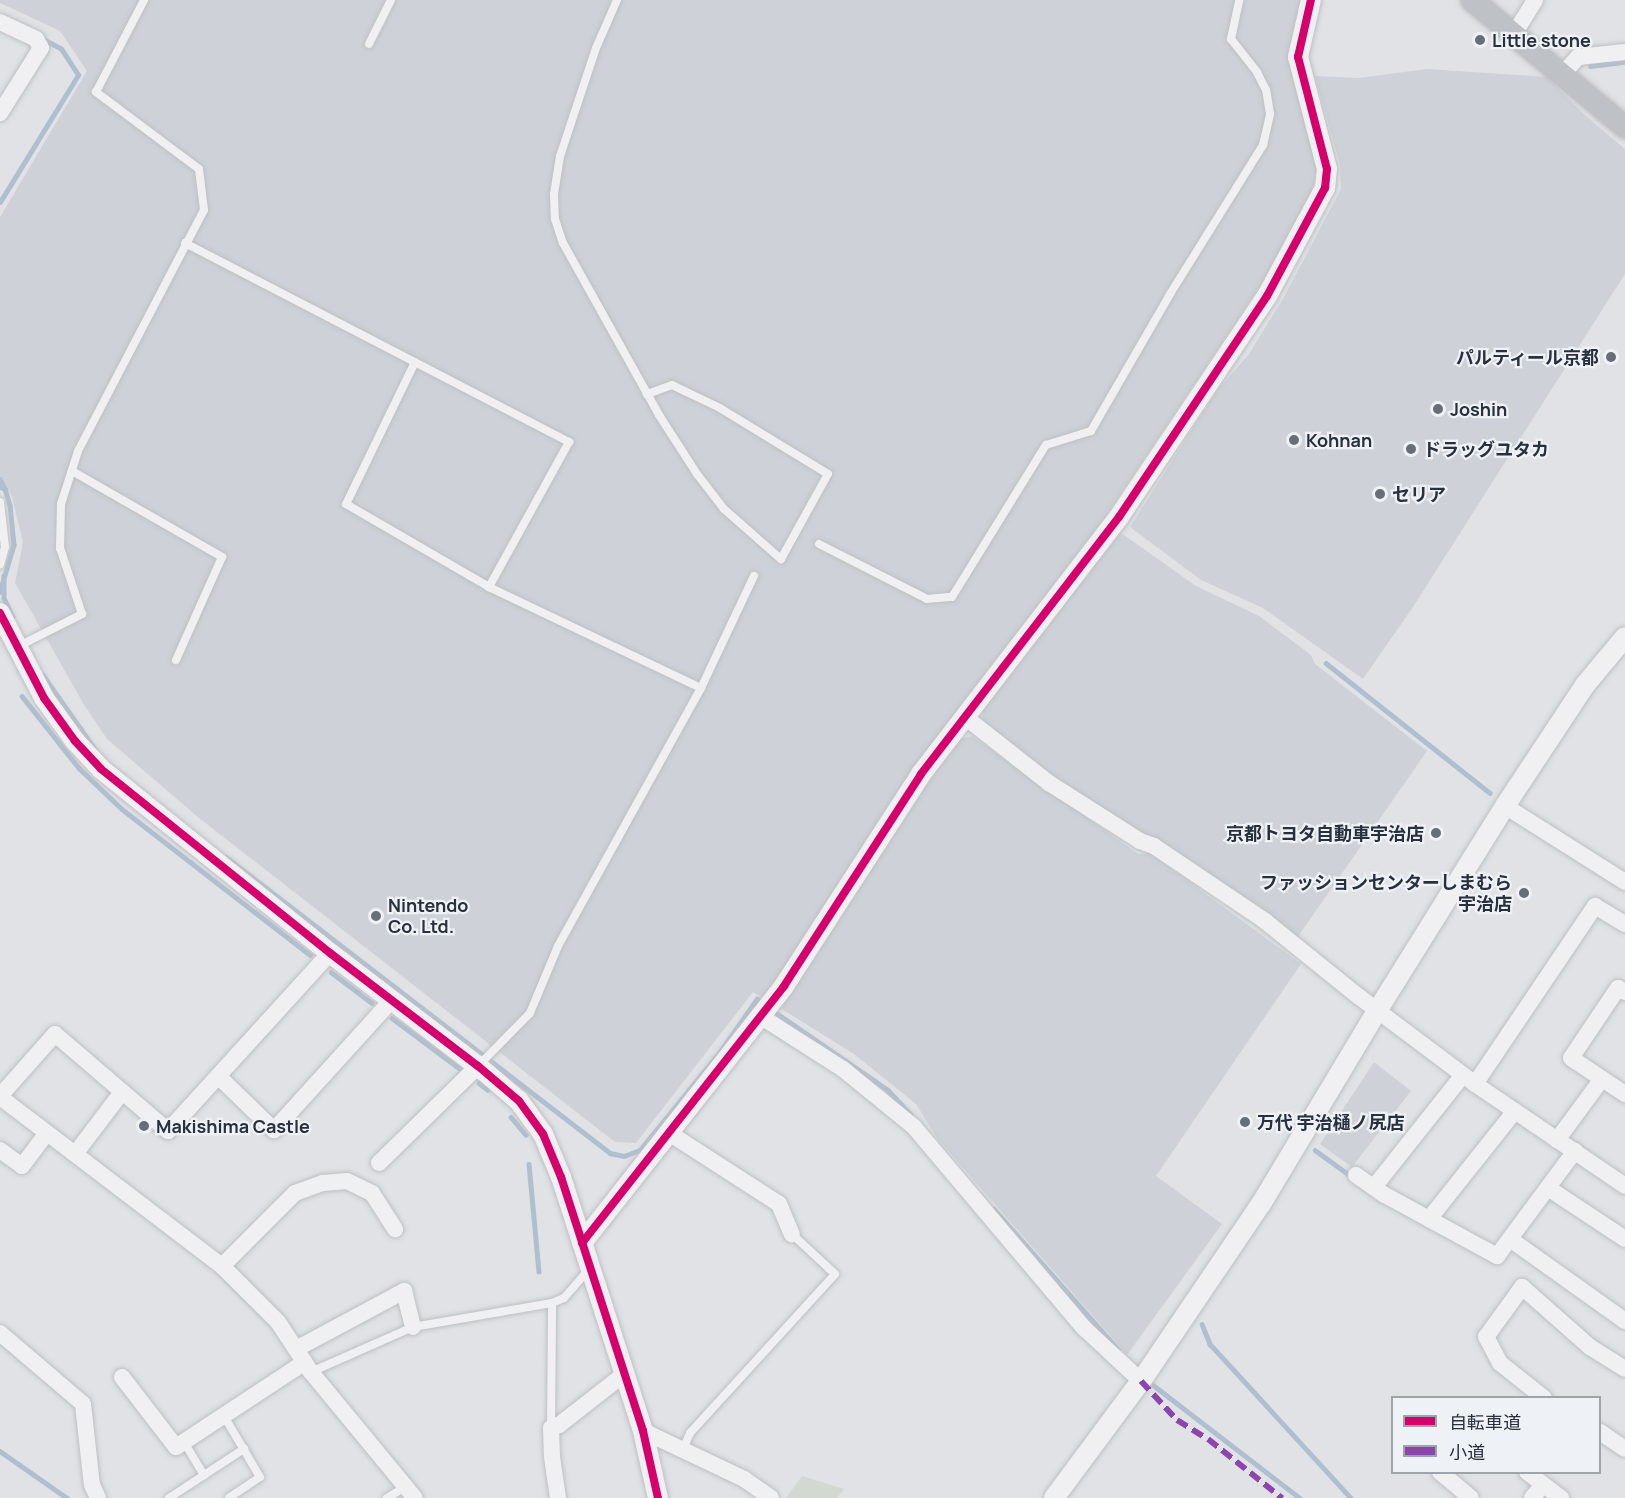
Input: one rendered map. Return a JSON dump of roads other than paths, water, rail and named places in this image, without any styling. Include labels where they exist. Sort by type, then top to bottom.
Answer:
[{"type":"main road","points":[[1472,0],[1625,127]]},
{"type":"street","points":[[582,1243],[784,986],[921,774],[1119,517],[1267,296],[1324,188],[1327,169],[1298,57],[1311,0]]},
{"type":"street","points":[[1514,34],[1535,0]]},
{"type":"street","points":[[0,22],[36,39],[41,48],[0,113]]},
{"type":"street","points":[[1563,74],[1578,57],[1625,52]]},
{"type":"street","points":[[0,613],[44,698],[75,741],[101,769],[330,953],[478,1066],[519,1101],[543,1134],[561,1177],[642,1431],[658,1498]]},
{"type":"street","points":[[1054,1498],[1141,1381],[1261,1203],[1505,806],[1585,685],[1625,637]]},
{"type":"street","points":[[965,717],[1048,783],[1140,841],[1154,846],[1265,921],[1377,1011],[1469,1080],[1625,1186]]},
{"type":"street","points":[[1505,806],[1625,882]]},
{"type":"street","points":[[1374,1187],[1469,1080],[1595,906],[1625,924]]},
{"type":"street","points":[[330,953],[168,1131],[55,1034],[0,1097],[222,1266],[278,1322],[304,1361],[410,1493]]},
{"type":"street","points":[[1625,992],[1618,988],[1571,1058],[1625,1094]]},
{"type":"street","points":[[218,1076],[274,1130],[392,1000]]},
{"type":"street","points":[[760,1016],[843,1069],[914,1127],[1084,1328],[1141,1381]]},
{"type":"street","points":[[379,1163],[478,1066]]},
{"type":"street","points":[[1557,1140],[1602,1078]]},
{"type":"street","points":[[75,1154],[122,1092]]},
{"type":"street","points":[[1429,1219],[1515,1111]]},
{"type":"street","points":[[0,1150],[22,1166],[47,1133]]},
{"type":"street","points":[[669,1133],[779,1204],[792,1234]]},
{"type":"street","points":[[1356,1175],[1497,1256],[1575,1152]]},
{"type":"street","points":[[222,1266],[295,1193],[323,1183],[347,1181],[372,1193],[395,1229]]},
{"type":"street","points":[[1548,1188],[1625,1239]]},
{"type":"street","points":[[1510,1239],[1625,1321]]},
{"type":"street","points":[[1541,1396],[1500,1363],[1486,1337],[1522,1287],[1590,1347],[1625,1369]]},
{"type":"street","points":[[122,1377],[176,1447],[404,1291],[412,1327]]},
{"type":"street","points":[[0,1333],[83,1404],[92,1485],[98,1498]]},
{"type":"street","points":[[558,1498],[552,1458],[551,1428],[560,1425],[623,1375]]},
{"type":"street","points":[[642,1431],[744,1479],[771,1498]]},
{"type":"street","points":[[1601,1433],[1625,1449]]},
{"type":"street","points":[[1441,1474],[1471,1498]]},
{"type":"street","points":[[1528,1474],[1538,1492],[1561,1498]]},
{"type":"lane","points":[[18,646],[82,614],[60,548],[62,504],[78,451],[204,210],[199,169],[96,92],[144,0]]},
{"type":"lane","points":[[369,44],[391,0]]},
{"type":"lane","points":[[617,0],[596,48],[560,156],[554,194],[555,219],[563,243],[647,394],[697,474],[724,509],[781,560],[828,474],[720,408],[672,384],[647,394]]},
{"type":"lane","points":[[819,544],[927,599],[952,597],[1046,445],[1091,431],[1170,294],[1263,145],[1270,114],[1266,90],[1257,72],[1231,39],[1239,0]]},
{"type":"lane","points":[[185,243],[569,442],[489,587]]},
{"type":"lane","points":[[415,362],[346,504],[489,587],[700,688]]},
{"type":"lane","points":[[72,471],[222,557],[176,660]]},
{"type":"lane","points":[[0,502],[5,547],[0,564]]},
{"type":"lane","points":[[478,1066],[530,1013],[558,946],[700,688],[754,576]]},
{"type":"lane","points":[[683,1449],[690,1432],[835,1274],[792,1234]]},
{"type":"lane","points":[[304,1361],[412,1327],[552,1303],[564,1298],[589,1269]]},
{"type":"lane","points":[[551,1428],[552,1303]]},
{"type":"lane","points":[[224,1416],[260,1477],[229,1498]]},
{"type":"lane","points":[[184,1442],[204,1475]]},
{"type":"lane","points":[[169,1498],[244,1449]]},
{"type":"lane","points":[[387,1498],[410,1493]]},
{"type":"waterway","points":[[0,202],[78,75],[61,49],[42,39]]},
{"type":"waterway","points":[[1590,66],[1625,62]]},
{"type":"waterway","points":[[0,479],[5,489]]},
{"type":"waterway","points":[[0,487],[5,489],[10,505],[14,545],[0,592]]},
{"type":"waterway","points":[[4,576],[4,598],[13,617]]},
{"type":"waterway","points":[[1326,663],[1490,793]]},
{"type":"waterway","points":[[43,675],[95,749]]},
{"type":"waterway","points":[[22,696],[79,768],[122,809],[310,955]]},
{"type":"waterway","points":[[226,857],[610,1153],[624,1156],[640,1150],[719,1053],[757,999],[763,1003]]},
{"type":"waterway","points":[[331,972],[372,1003]]},
{"type":"waterway","points":[[772,1010],[888,1090],[911,1115]]},
{"type":"waterway","points":[[392,1018],[459,1068]]},
{"type":"waterway","points":[[479,1083],[488,1090]]},
{"type":"waterway","points":[[511,1117],[526,1135]]},
{"type":"waterway","points":[[1315,1150],[1352,1177]]},
{"type":"waterway","points":[[529,1164],[539,1272]]},
{"type":"waterway","points":[[994,1209],[1118,1349]]},
{"type":"waterway","points":[[1202,1324],[1210,1344],[1351,1498]]},
{"type":"waterway","points":[[1148,1381],[1300,1498]]},
{"type":"waterway","points":[[0,1451],[67,1498]]},
{"type":"place","name":"Little stone","points":[[1480,40]]},
{"type":"place","name":"パルティール京都","points":[[1611,357]]},
{"type":"place","name":"Joshin","points":[[1438,409]]},
{"type":"place","name":"Kohnan","points":[[1294,440]]},
{"type":"place","name":"ドラッグユタカ","points":[[1411,449]]},
{"type":"place","name":"セリア","points":[[1380,494]]},
{"type":"place","name":"京都トヨタ自動車宇治店","points":[[1436,833]]},
{"type":"place","name":"ファッションセンターしまむら 宇治店","points":[[1524,893]]},
{"type":"place","name":"Nintendo Co. Ltd.","points":[[376,916]]},
{"type":"place","name":"万代 宇治樋ノ尻店","points":[[1245,1122]]},
{"type":"place","name":"Makishima Castle","points":[[144,1126]]}]
